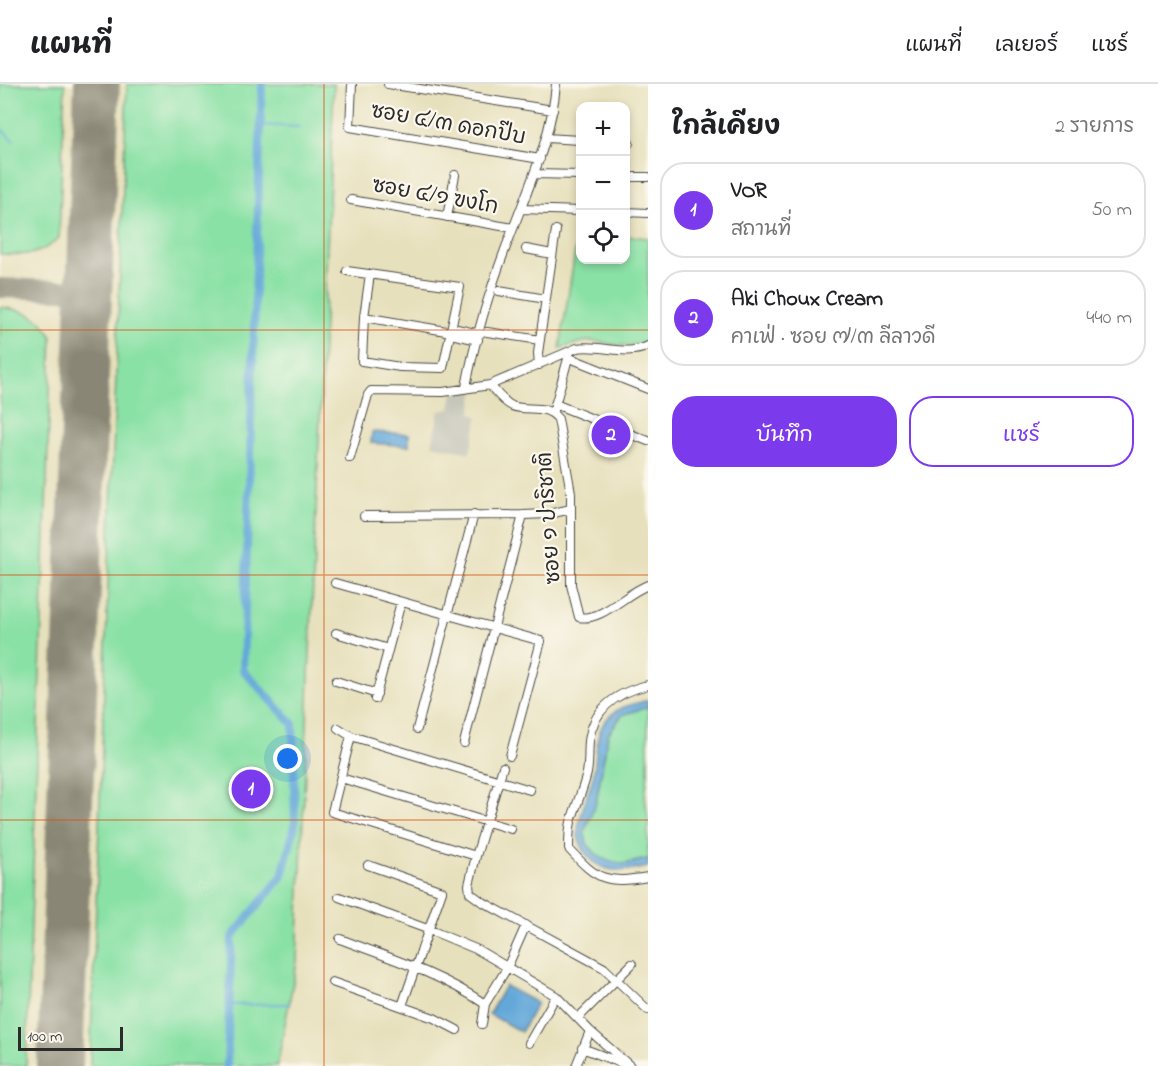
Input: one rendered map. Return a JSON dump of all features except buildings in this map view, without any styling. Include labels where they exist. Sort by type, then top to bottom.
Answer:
[{"type":"street","name":"ซอย ๔/๓ ดอกปีบ","points":[[352,84],[350,127],[540,159]]},
{"type":"street","points":[[388,84],[553,110]]},
{"type":"street","points":[[466,387],[482,335],[493,283],[540,159],[553,110],[556,84]]},
{"type":"street","points":[[546,138],[576,140]]},
{"type":"street","points":[[535,174],[576,176]]},
{"type":"street","points":[[447,217],[455,175]]},
{"type":"street","points":[[630,177],[648,177]]},
{"type":"street","name":"ซอย ๔/๑ ฃงโก","points":[[351,200],[513,228]]},
{"type":"street","points":[[521,209],[576,211]]},
{"type":"street","points":[[630,212],[648,213]]},
{"type":"street","points":[[539,365],[538,353],[556,230]]},
{"type":"street","points":[[526,249],[552,254]]},
{"type":"street","points":[[347,271],[370,274],[460,288],[443,368],[400,367],[362,361],[364,317],[370,274]]},
{"type":"street","points":[[499,291],[546,298]]},
{"type":"street","points":[[364,317],[482,335],[540,340]]},
{"type":"street","points":[[350,458],[366,399],[371,391],[443,392],[490,385],[590,346],[622,351],[648,346]]},
{"type":"street","points":[[569,355],[648,389]]},
{"type":"street","points":[[554,408],[569,355]]},
{"type":"street","points":[[490,385],[503,400],[513,406],[554,408],[648,441]]},
{"type":"street","name":"ซอย ๑ ปาริชาติ","points":[[554,408],[561,426],[571,493],[571,585],[579,617],[588,619],[648,585]]},
{"type":"street","points":[[364,516],[523,515],[549,514],[571,509]]},
{"type":"street","points":[[417,729],[474,514]]},
{"type":"street","points":[[464,743],[523,515]]},
{"type":"street","points":[[335,583],[541,641],[510,756]]},
{"type":"street","points":[[336,681],[376,696],[401,602]]},
{"type":"street","points":[[336,633],[388,649]]},
{"type":"street","points":[[648,686],[627,692],[614,699],[601,710],[594,721],[589,740],[587,772],[571,824],[569,849],[582,865],[609,880],[648,877]]},
{"type":"street","points":[[338,728],[351,736],[530,790]]},
{"type":"street","points":[[351,736],[332,812],[476,856]]},
{"type":"street","points":[[503,767],[476,856],[469,885],[470,893],[604,968],[648,1010]]},
{"type":"street","points":[[341,778],[511,829]]},
{"type":"street","points":[[368,865],[442,891],[402,1006]]},
{"type":"street","points":[[339,897],[478,950],[556,996],[629,1066]]},
{"type":"street","points":[[482,1024],[485,1004],[507,968],[526,925]]},
{"type":"street","points":[[340,939],[461,988],[485,1004]]},
{"type":"street","points":[[578,1018],[632,964]]},
{"type":"street","points":[[332,982],[434,1018],[457,1030]]},
{"type":"street","points":[[529,1043],[556,996]]},
{"type":"street","points":[[576,1066],[590,1031]]},
{"type":"street","points":[[582,1048],[629,1066]]},
{"type":"shaded area","points":[[475,388],[471,413],[478,417],[470,453],[432,445],[439,411],[450,409],[453,392]]},
{"type":"green space","points":[[0,84],[65,84],[59,238],[45,249],[32,254],[0,254]]},
{"type":"green space","points":[[127,84],[334,84],[297,962],[277,1066],[90,1066]]},
{"type":"green space","points":[[630,236],[648,238],[648,340],[634,345],[588,341],[560,348],[576,246],[576,264],[630,264]]},
{"type":"green space","points":[[0,307],[31,315],[43,323],[52,337],[26,1066],[0,1066]]},
{"type":"green space","points":[[648,707],[648,774],[645,795],[648,820],[648,859],[623,864],[597,855],[587,844],[584,832],[596,803],[608,734],[622,715]]},
{"type":"water","points":[[372,432],[409,434],[409,446],[371,443]]},
{"type":"water","points":[[648,700],[648,707],[622,715],[608,734],[596,803],[584,832],[587,844],[597,855],[609,861],[624,864],[648,859],[648,867],[622,871],[605,868],[598,865],[585,852],[578,834],[580,818],[593,777],[600,731],[607,719],[616,711]]},
{"type":"water","points":[[505,986],[537,1003],[521,1032],[489,1014]]},
{"type":"waterway","points":[[227,1066],[232,937],[282,876],[295,825],[293,724],[243,670],[262,84]]},
{"type":"waterway","points":[[260,125],[300,127]]},
{"type":"waterway","points":[[0,128],[14,141]]},
{"type":"waterway","points":[[229,1005],[290,1004]]},
{"type":"taxiway","points":[[0,288],[89,291]]},
{"type":"runway","points":[[60,1066],[97,84]]},
{"type":"place","name":"Aki Choux Cream","points":[[611,435]]},
{"type":"place","name":"VOR","points":[[251,789]]}]
